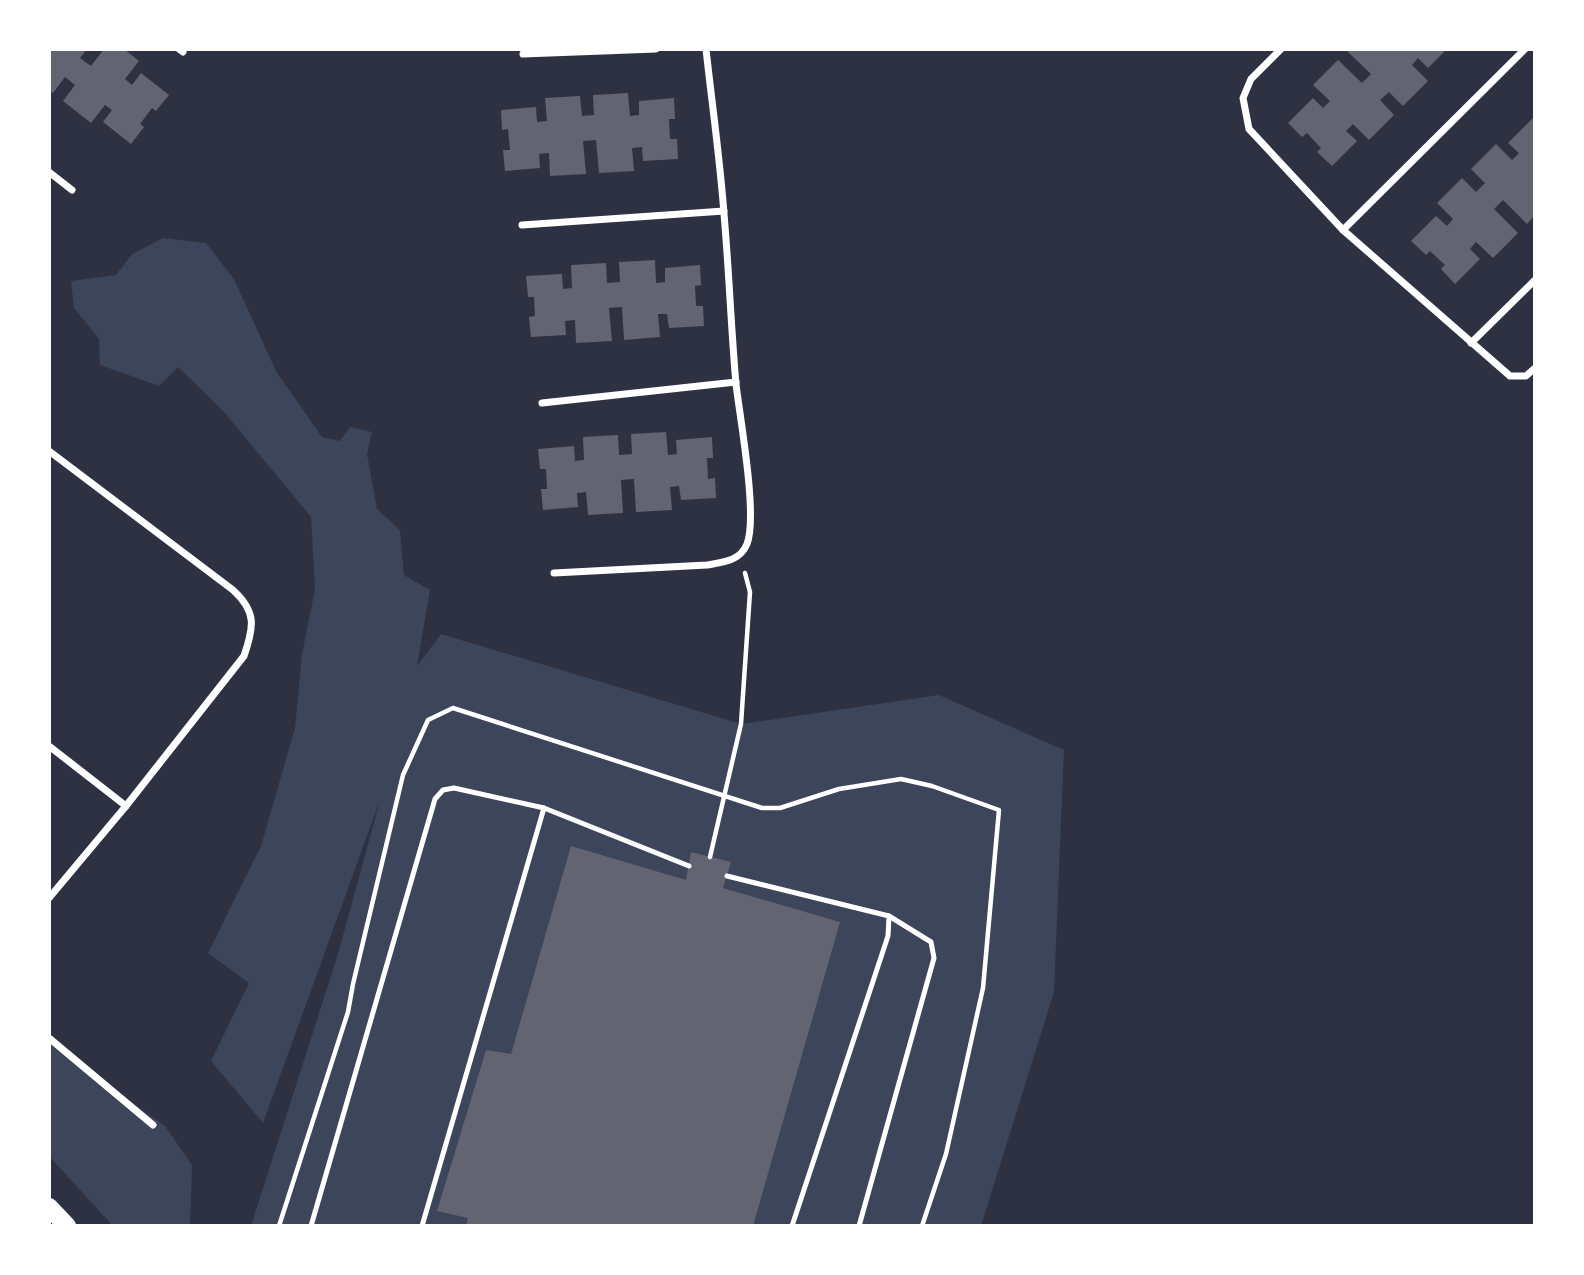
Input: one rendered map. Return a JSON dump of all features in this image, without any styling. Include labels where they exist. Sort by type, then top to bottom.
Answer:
[{"type":"main road","points":[[49,1207],[67,1226]]},
{"type":"street","points":[[523,54],[656,49]]},
{"type":"street","points":[[554,573],[728,562],[740,556],[747,544],[750,530],[749,498],[736,382],[724,211],[706,49]]},
{"type":"street","points":[[1281,49],[1251,79],[1243,98],[1249,129],[1343,230],[1510,376],[1525,376],[1535,368]]},
{"type":"street","points":[[1343,230],[1525,49]]},
{"type":"street","points":[[49,172],[72,190]]},
{"type":"street","points":[[522,226],[724,211]]},
{"type":"street","points":[[1471,343],[1535,280]]},
{"type":"street","points":[[542,403],[736,382]]},
{"type":"street","points":[[49,451],[233,590],[246,603],[253,632],[244,656],[126,806],[49,898]]},
{"type":"street","points":[[49,746],[126,806]]},
{"type":"street","points":[[49,1038],[153,1125]]},
{"type":"lane","points":[[311,1226],[435,799],[443,790],[454,788],[544,808],[689,866]]},
{"type":"lane","points":[[422,1226],[544,808]]},
{"type":"lane","points":[[727,876],[889,916],[931,942],[934,958],[859,1226]]},
{"type":"lane","points":[[792,1226],[888,936],[889,916]]},
{"type":"path","points":[[710,856],[741,724],[750,592],[740,556]]},
{"type":"path","points":[[279,1226],[348,1012],[403,775],[428,720],[453,708],[762,808],[780,808],[839,789],[901,779],[932,786],[999,810],[983,988],[946,1154],[922,1226]]},
{"type":"shaded area","points":[[163,238],[206,243],[234,279],[276,371],[322,437],[340,441],[350,427],[372,432],[367,454],[377,509],[400,530],[404,575],[430,590],[417,666],[441,634],[741,724],[939,695],[1064,750],[1054,992],[981,1226],[251,1226],[338,954],[380,800],[263,1123],[211,1061],[249,983],[208,953],[261,846],[295,728],[302,654],[315,589],[311,517],[224,412],[178,367],[159,386],[100,365],[99,339],[74,308],[71,281],[116,275],[132,254]]},
{"type":"shaded area","points":[[49,1043],[165,1126],[192,1165],[190,1226],[113,1226],[49,1156]]},
{"type":"building","points":[[49,49],[87,49],[80,58],[91,66],[104,49],[124,49],[139,61],[125,79],[132,85],[141,73],[169,95],[156,111],[152,108],[140,124],[144,127],[131,144],[103,122],[112,110],[105,105],[91,123],[63,101],[75,85],[65,77],[53,93],[49,90]]},
{"type":"building","points":[[1447,49],[1428,68],[1418,58],[1412,65],[1428,81],[1403,106],[1389,92],[1380,100],[1394,115],[1369,140],[1353,124],[1346,131],[1357,141],[1332,166],[1317,152],[1321,148],[1307,133],[1302,137],[1288,123],[1313,98],[1323,108],[1330,101],[1313,85],[1338,60],[1362,83],[1371,74],[1347,51]]},
{"type":"building","points":[[628,93],[630,116],[639,115],[639,101],[674,98],[675,119],[669,119],[670,139],[677,139],[678,159],[643,161],[642,147],[632,148],[634,171],[599,173],[596,140],[583,141],[586,174],[550,176],[549,153],[539,154],[540,168],[505,171],[503,150],[510,150],[508,129],[502,130],[501,110],[536,107],[537,122],[547,121],[545,98],[580,96],[582,116],[594,115],[593,95]]},
{"type":"building","points":[[1533,118],[1535,215],[1527,224],[1503,200],[1494,209],[1518,233],[1493,258],[1476,242],[1470,249],[1480,259],[1455,284],[1441,269],[1445,265],[1430,251],[1426,255],[1411,241],[1436,216],[1447,226],[1453,219],[1437,203],[1462,178],[1476,192],[1485,183],[1471,169],[1496,144],[1512,160],[1519,153],[1508,143]]},
{"type":"building","points":[[655,260],[656,283],[665,282],[665,268],[700,265],[701,285],[695,286],[696,306],[703,306],[704,326],[669,328],[667,314],[658,314],[660,337],[624,340],[622,307],[609,308],[612,341],[576,343],[575,320],[565,321],[566,335],[531,337],[529,317],[535,316],[534,297],[528,297],[526,276],[562,274],[563,289],[572,288],[571,265],[606,263],[607,283],[620,282],[619,262]]},
{"type":"building","points":[[666,432],[668,455],[677,454],[676,440],[712,437],[713,458],[707,458],[708,479],[715,478],[716,498],[681,500],[679,486],[670,487],[672,510],[636,512],[634,479],[621,480],[623,513],[588,515],[586,492],[577,493],[578,507],[543,510],[541,489],[547,489],[546,469],[540,469],[538,449],[574,446],[575,461],[584,460],[583,437],[618,435],[619,455],[632,454],[631,434]]},
{"type":"building","points":[[571,846],[686,880],[691,852],[731,862],[723,888],[840,922],[753,1226],[466,1226],[468,1218],[437,1211],[486,1050],[511,1054]]}]
